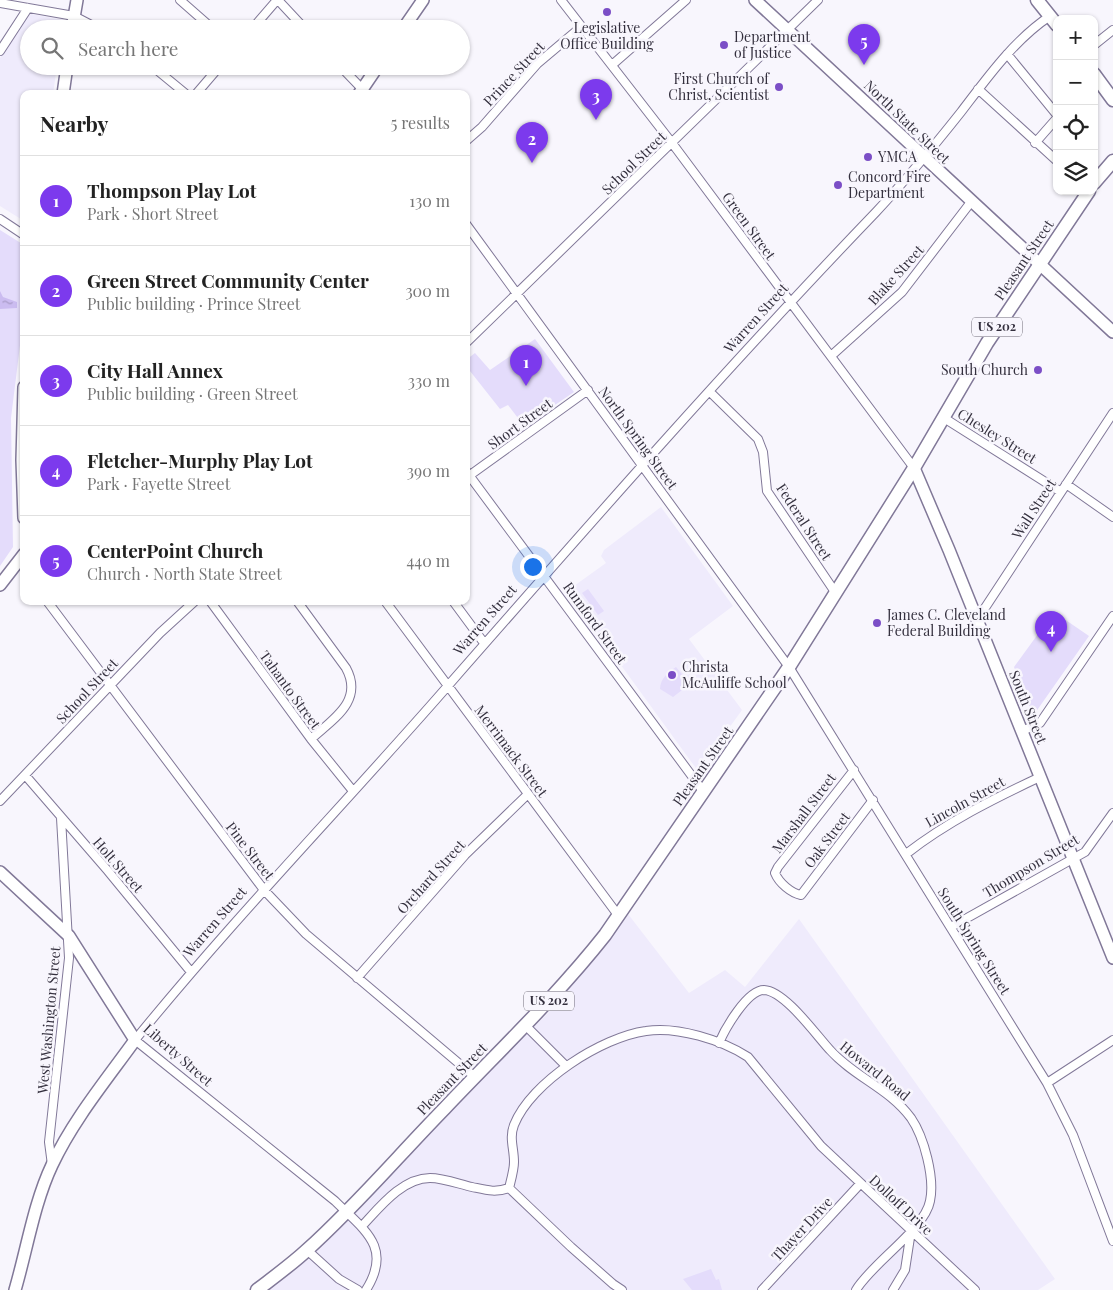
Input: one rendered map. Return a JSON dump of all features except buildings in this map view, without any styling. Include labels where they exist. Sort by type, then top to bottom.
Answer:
[{"type":"main road","points":[[1037,0],[1053,20]]},
{"type":"main road","points":[[1098,79],[1113,100]]},
{"type":"main road","points":[[1098,178],[1113,161]]},
{"type":"main road","name":"Pleasant Street","points":[[257,1290],[307,1250],[346,1212],[572,977],[618,915],[789,667],[914,468],[987,343],[1086,195]]},
{"type":"street","points":[[73,20],[77,0]]},
{"type":"street","points":[[180,0],[202,20]]},
{"type":"street","points":[[260,20],[277,0],[296,20]]},
{"type":"street","points":[[409,20],[423,0]]},
{"type":"street","name":"Green Street","points":[[561,0],[672,143],[914,468]]},
{"type":"street","points":[[612,65],[686,0]]},
{"type":"street","name":"North State Street","points":[[755,0],[924,159],[1113,332]]},
{"type":"street","name":"School Street","points":[[470,339],[818,0]]},
{"type":"street","points":[[0,3],[74,16],[82,20]]},
{"type":"street","points":[[20,20],[28,8]]},
{"type":"street","points":[[0,51],[20,20]]},
{"type":"street","name":"Warren Street","points":[[15,1290],[43,1188],[52,1165],[82,1115],[135,1040],[264,890],[544,576],[790,302],[924,159],[978,89],[1008,54],[1038,24],[1053,20]]},
{"type":"street","name":"Prince Street","points":[[470,137],[537,64],[581,26]]},
{"type":"street","points":[[1098,42],[1113,30]]},
{"type":"street","points":[[1008,54],[1053,112]]},
{"type":"street","points":[[64,90],[66,75]]},
{"type":"street","points":[[163,75],[181,90]]},
{"type":"street","points":[[199,90],[212,75]]},
{"type":"street","points":[[348,75],[361,90]]},
{"type":"street","points":[[364,90],[373,75]]},
{"type":"street","points":[[978,89],[1053,158]]},
{"type":"street","points":[[1035,143],[1053,122]]},
{"type":"street","name":"Blake Street","points":[[831,356],[902,292],[971,202]]},
{"type":"street","points":[[0,220],[20,232]]},
{"type":"street","name":"North Spring Street","points":[[470,229],[789,667]]},
{"type":"street","name":"Short Street","points":[[470,474],[588,390]]},
{"type":"street","name":"Federal Street","points":[[710,392],[758,439],[763,452],[768,491],[835,592]]},
{"type":"street","name":"Wall Street","points":[[977,620],[1113,413]]},
{"type":"street","name":"Chesley Street","points":[[944,418],[1061,492]]},
{"type":"street","name":"South Street","points":[[914,468],[1113,958]]},
{"type":"street","name":"Rumford Street","points":[[470,478],[703,791]]},
{"type":"street","points":[[1066,484],[1113,517]]},
{"type":"street","points":[[0,585],[20,565]]},
{"type":"street","name":"Pine Street","points":[[50,605],[264,890],[306,934],[475,1076]]},
{"type":"street","name":"School Street","points":[[0,801],[109,685],[160,633],[192,605]]},
{"type":"street","name":"Tahanto Street","points":[[213,605],[311,739],[353,791]]},
{"type":"street","points":[[300,605],[346,668],[351,678],[352,689],[344,708],[311,739]]},
{"type":"street","name":"Merrimack Street","points":[[387,605],[618,915]]},
{"type":"street","points":[[456,605],[484,643]]},
{"type":"street","points":[[1022,731],[1040,723],[1113,616]]},
{"type":"street","name":"South Spring Street","points":[[789,667],[1047,1083],[1073,1136],[1113,1241]]},
{"type":"street","name":"Marshall Street","points":[[801,894],[786,887],[775,873],[854,770]]},
{"type":"street","name":"Holt Street","points":[[25,775],[192,972]]},
{"type":"street","name":"Lincoln Street","points":[[906,854],[923,840],[988,802],[1040,777]]},
{"type":"street","name":"Orchard Street","points":[[357,978],[466,855],[527,795]]},
{"type":"street","name":"Oak Street","points":[[801,894],[873,800]]},
{"type":"street","name":"Thompson Street","points":[[951,928],[1085,852],[1113,814]]},
{"type":"street","name":"West Washington Street","points":[[52,1165],[48,1142],[64,1018],[69,936],[61,818]]},
{"type":"street","name":"Liberty Street","points":[[0,872],[69,936],[135,1040],[362,1226],[374,1246],[378,1266],[366,1290]]},
{"type":"street","name":"Howard Road","points":[[719,1043],[726,1027],[752,995],[762,990],[772,992],[798,1014],[846,1066],[882,1089],[898,1102],[911,1118],[921,1137],[931,1189],[928,1210],[911,1232]]},
{"type":"street","points":[[526,1026],[566,1066]]},
{"type":"street","name":"Dolloff Drive","points":[[510,1188],[514,1162],[511,1137],[514,1124],[537,1091],[566,1066],[612,1042],[646,1031],[681,1032],[719,1043],[748,1057],[812,1135],[860,1184],[975,1290]]},
{"type":"street","points":[[1047,1083],[1113,1040]]},
{"type":"street","points":[[362,1226],[382,1205],[408,1184],[419,1179],[431,1178],[496,1192],[510,1188],[571,1247],[612,1284],[622,1290]]},
{"type":"street","name":"Thayer Drive","points":[[762,1290],[860,1184]]},
{"type":"street","points":[[856,1290],[863,1280],[911,1232]]},
{"type":"street","points":[[893,1290],[905,1270],[911,1232]]},
{"type":"street","points":[[307,1250],[339,1279],[358,1290]]},
{"type":"shaded area","points":[[31,14],[64,20],[23,20]]},
{"type":"shaded area","points":[[20,24],[20,75],[56,75],[54,90],[20,90],[20,218],[0,206],[0,58]]},
{"type":"shaded area","points":[[0,230],[20,242],[20,345],[11,418],[13,547],[0,566]]},
{"type":"shaded area","points":[[535,339],[574,392],[524,426],[508,405],[500,409],[470,371],[470,357],[475,353],[490,370]]},
{"type":"shaded area","name":"Christa McAuliffe School","points":[[661,507],[733,606],[689,639],[742,710],[698,771],[567,591],[606,563],[601,556],[604,550]]},
{"type":"shaded area","points":[[588,589],[604,611],[598,615],[582,593]]},
{"type":"shaded area","points":[[1054,612],[1089,636],[1033,716],[1014,667]]},
{"type":"shaded area","points":[[676,667],[690,684],[673,697],[660,689],[660,685],[665,676]]},
{"type":"shaded area","points":[[628,914],[689,993],[725,970],[745,987],[799,919],[1055,1279],[1038,1290],[266,1290],[548,1013],[604,948]]},
{"type":"shaded area","points":[[711,1269],[716,1280],[719,1279],[722,1290],[692,1290],[683,1279]]},
{"type":"water","points":[[0,291],[3,297],[17,302],[17,308],[0,309]]},
{"type":"place","name":"Legislative Office Building","points":[[607,12]]},
{"type":"place","name":"Department of Justice","points":[[724,45]]},
{"type":"place","name":"CenterPoint Church","points":[[864,65]]},
{"type":"place","name":"First Church of Christ, Scientist","points":[[779,87]]},
{"type":"place","name":"City Hall Annex","points":[[596,120]]},
{"type":"place","name":"YMCA","points":[[868,157]]},
{"type":"place","name":"Green Street Community Center","points":[[532,163]]},
{"type":"place","name":"Concord Fire Department","points":[[838,185]]},
{"type":"place","name":"South Church","points":[[1038,370]]},
{"type":"place","name":"Thompson Play Lot","points":[[526,386]]},
{"type":"place","name":"James C. Cleveland Federal Building","points":[[877,623]]},
{"type":"place","name":"Fletcher-Murphy Play Lot","points":[[1051,652]]},
{"type":"place","name":"Christa McAuliffe School","points":[[672,675]]}]
